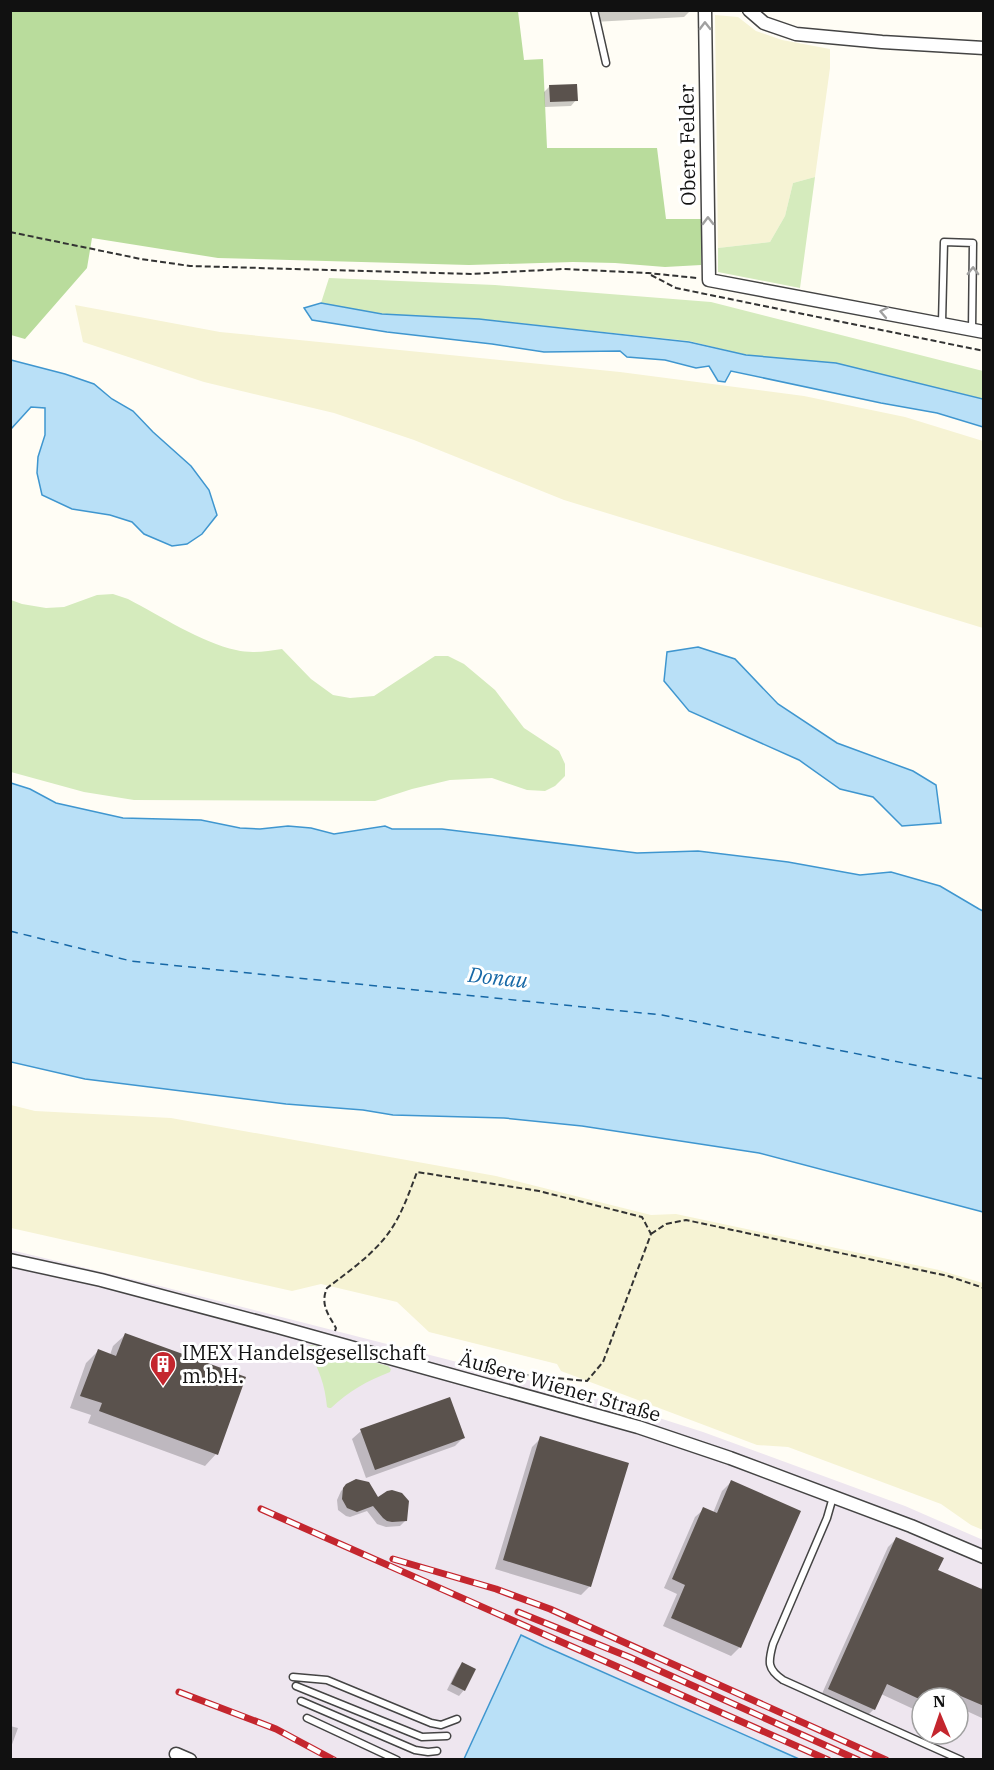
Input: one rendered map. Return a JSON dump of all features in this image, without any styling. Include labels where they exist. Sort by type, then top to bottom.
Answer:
[{"type":"street","name":"Obere Felder","points":[[705,10],[709,279]]},
{"type":"street","points":[[749,10],[764,23],[795,34],[984,48]]},
{"type":"street","points":[[709,279],[978,331]]},
{"type":"street","name":"Äußere Wiener Straße","points":[[10,1260],[100,1280],[638,1427],[730,1458],[910,1526],[984,1557]]},
{"type":"street","points":[[176,1754],[190,1760]]},
{"type":"lane","points":[[594,10],[606,63]]},
{"type":"lane","points":[[942,323],[944,242],[973,243],[978,331]]},
{"type":"lane","points":[[833,1497],[827,1518],[773,1644],[769,1659],[772,1672],[783,1680],[962,1760]]},
{"type":"lane","points":[[293,1677],[327,1680],[431,1723],[441,1725],[458,1719]]},
{"type":"lane","points":[[296,1686],[422,1737],[447,1736]]},
{"type":"lane","points":[[301,1701],[415,1750],[437,1751]]},
{"type":"lane","points":[[307,1718],[397,1760]]},
{"type":"path","points":[[10,232],[190,266],[459,273],[563,269],[648,273],[709,279]]},
{"type":"path","points":[[648,273],[676,288],[984,351]]},
{"type":"path","points":[[333,1342],[336,1328],[324,1307],[327,1288],[372,1252],[388,1235],[404,1205],[417,1172],[539,1191],[642,1217],[651,1234]]},
{"type":"path","points":[[480,1383],[504,1372],[587,1381],[603,1362],[651,1234],[666,1224],[686,1220],[948,1276],[984,1288]]},
{"type":"shaded area","points":[[715,15],[738,17],[756,31],[782,40],[830,49],[830,68],[815,177],[793,183],[785,216],[770,242],[718,248]]},
{"type":"shaded area","points":[[75,305],[220,332],[620,372],[804,396],[905,417],[983,441],[983,628],[564,500],[414,440],[334,413],[204,382],[83,342]]},
{"type":"shaded area","points":[[11,1105],[35,1111],[171,1118],[496,1176],[651,1215],[676,1214],[939,1270],[983,1283],[983,1530],[971,1525],[941,1504],[788,1447],[757,1445],[561,1371],[557,1364],[429,1332],[397,1302],[321,1284],[292,1291],[11,1228]]},
{"type":"shaded area","points":[[11,1250],[590,1396],[703,1432],[905,1506],[983,1540],[983,1759],[799,1759],[521,1635],[464,1759],[11,1760]]},
{"type":"green space","points":[[10,11],[518,11],[524,60],[543,59],[547,148],[657,148],[666,219],[701,219],[701,265],[665,267],[573,262],[469,265],[218,258],[92,238],[87,268],[25,339],[11,335]]},
{"type":"green space","points":[[815,177],[800,288],[718,272],[718,248],[770,242],[785,216],[793,183]]},
{"type":"green space","points":[[329,278],[495,285],[711,302],[983,371],[983,399],[943,389],[746,355],[689,341],[479,319],[382,314],[321,303]]},
{"type":"green space","points":[[113,594],[128,599],[195,635],[223,646],[248,652],[282,649],[311,679],[333,695],[350,698],[374,696],[435,656],[448,656],[464,664],[495,690],[524,728],[559,751],[565,764],[565,776],[555,786],[545,791],[527,790],[492,778],[450,780],[375,801],[134,800],[84,792],[11,772],[11,600],[46,608],[64,607],[97,595]]},
{"type":"green space","points":[[312,1345],[388,1366],[391,1369],[390,1372],[359,1387],[329,1408],[321,1377],[307,1349]]},
{"type":"water","points":[[321,303],[382,314],[479,319],[689,342],[746,355],[836,363],[983,399],[983,427],[937,413],[731,371],[725,382],[718,381],[709,366],[696,368],[665,360],[627,357],[620,351],[544,352],[312,320],[304,308]]},
{"type":"water","points":[[11,360],[94,384],[112,399],[133,411],[191,466],[209,490],[217,515],[202,534],[187,544],[172,546],[144,534],[132,522],[110,515],[72,509],[42,495],[37,473],[38,457],[45,435],[45,408],[31,407],[11,429]]},
{"type":"water","points":[[698,647],[735,659],[778,704],[837,743],[913,771],[936,785],[941,823],[902,826],[873,797],[840,789],[799,760],[689,711],[664,681],[667,652]]},
{"type":"water","name":"Donau","points":[[11,783],[30,789],[56,803],[123,818],[201,820],[240,828],[260,829],[288,826],[311,828],[334,834],[385,826],[392,829],[442,829],[637,853],[698,851],[788,862],[860,875],[891,872],[940,886],[983,911],[983,1212],[759,1153],[582,1126],[504,1118],[393,1115],[363,1110],[286,1104],[85,1079],[11,1062]]},
{"type":"water","points":[[521,1635],[544,1646],[799,1759],[464,1759]]},
{"type":"building","points":[[577,84],[578,101],[550,102],[549,85]]},
{"type":"building","name":"IMEX Handelsgesellschaft m.b.H.","points":[[125,1333],[246,1377],[218,1455],[99,1411],[102,1403],[80,1396],[98,1349],[116,1356]]},
{"type":"building","points":[[450,1397],[465,1438],[375,1470],[360,1429]]},
{"type":"building","points":[[540,1436],[629,1463],[591,1587],[503,1560]]},
{"type":"building","points":[[356,1479],[369,1482],[378,1497],[392,1490],[402,1493],[409,1501],[407,1521],[387,1521],[373,1506],[357,1512],[347,1508],[342,1499],[343,1488]]},
{"type":"building","points":[[731,1480],[801,1511],[741,1648],[671,1618],[685,1585],[672,1579],[703,1507],[717,1513]]},
{"type":"building","points":[[896,1537],[944,1558],[938,1570],[984,1590],[984,1706],[970,1700],[970,1686],[910,1686],[910,1695],[887,1684],[875,1710],[828,1689]]},
{"type":"building","points":[[462,1662],[476,1669],[465,1691],[451,1684]]},
{"type":"ferry route","points":[[10,931],[131,961],[662,1015],[984,1079]]},
{"type":"railway","points":[[261,1509],[828,1760]]},
{"type":"railway","points":[[393,1559],[496,1589],[550,1609],[886,1760]]},
{"type":"railway","points":[[518,1612],[629,1657],[858,1760]]},
{"type":"railway","points":[[179,1692],[276,1729],[334,1760]]},
{"type":"place","name":"IMEX Handelsgesellschaft m.b.H.","points":[[163,1387]]}]
